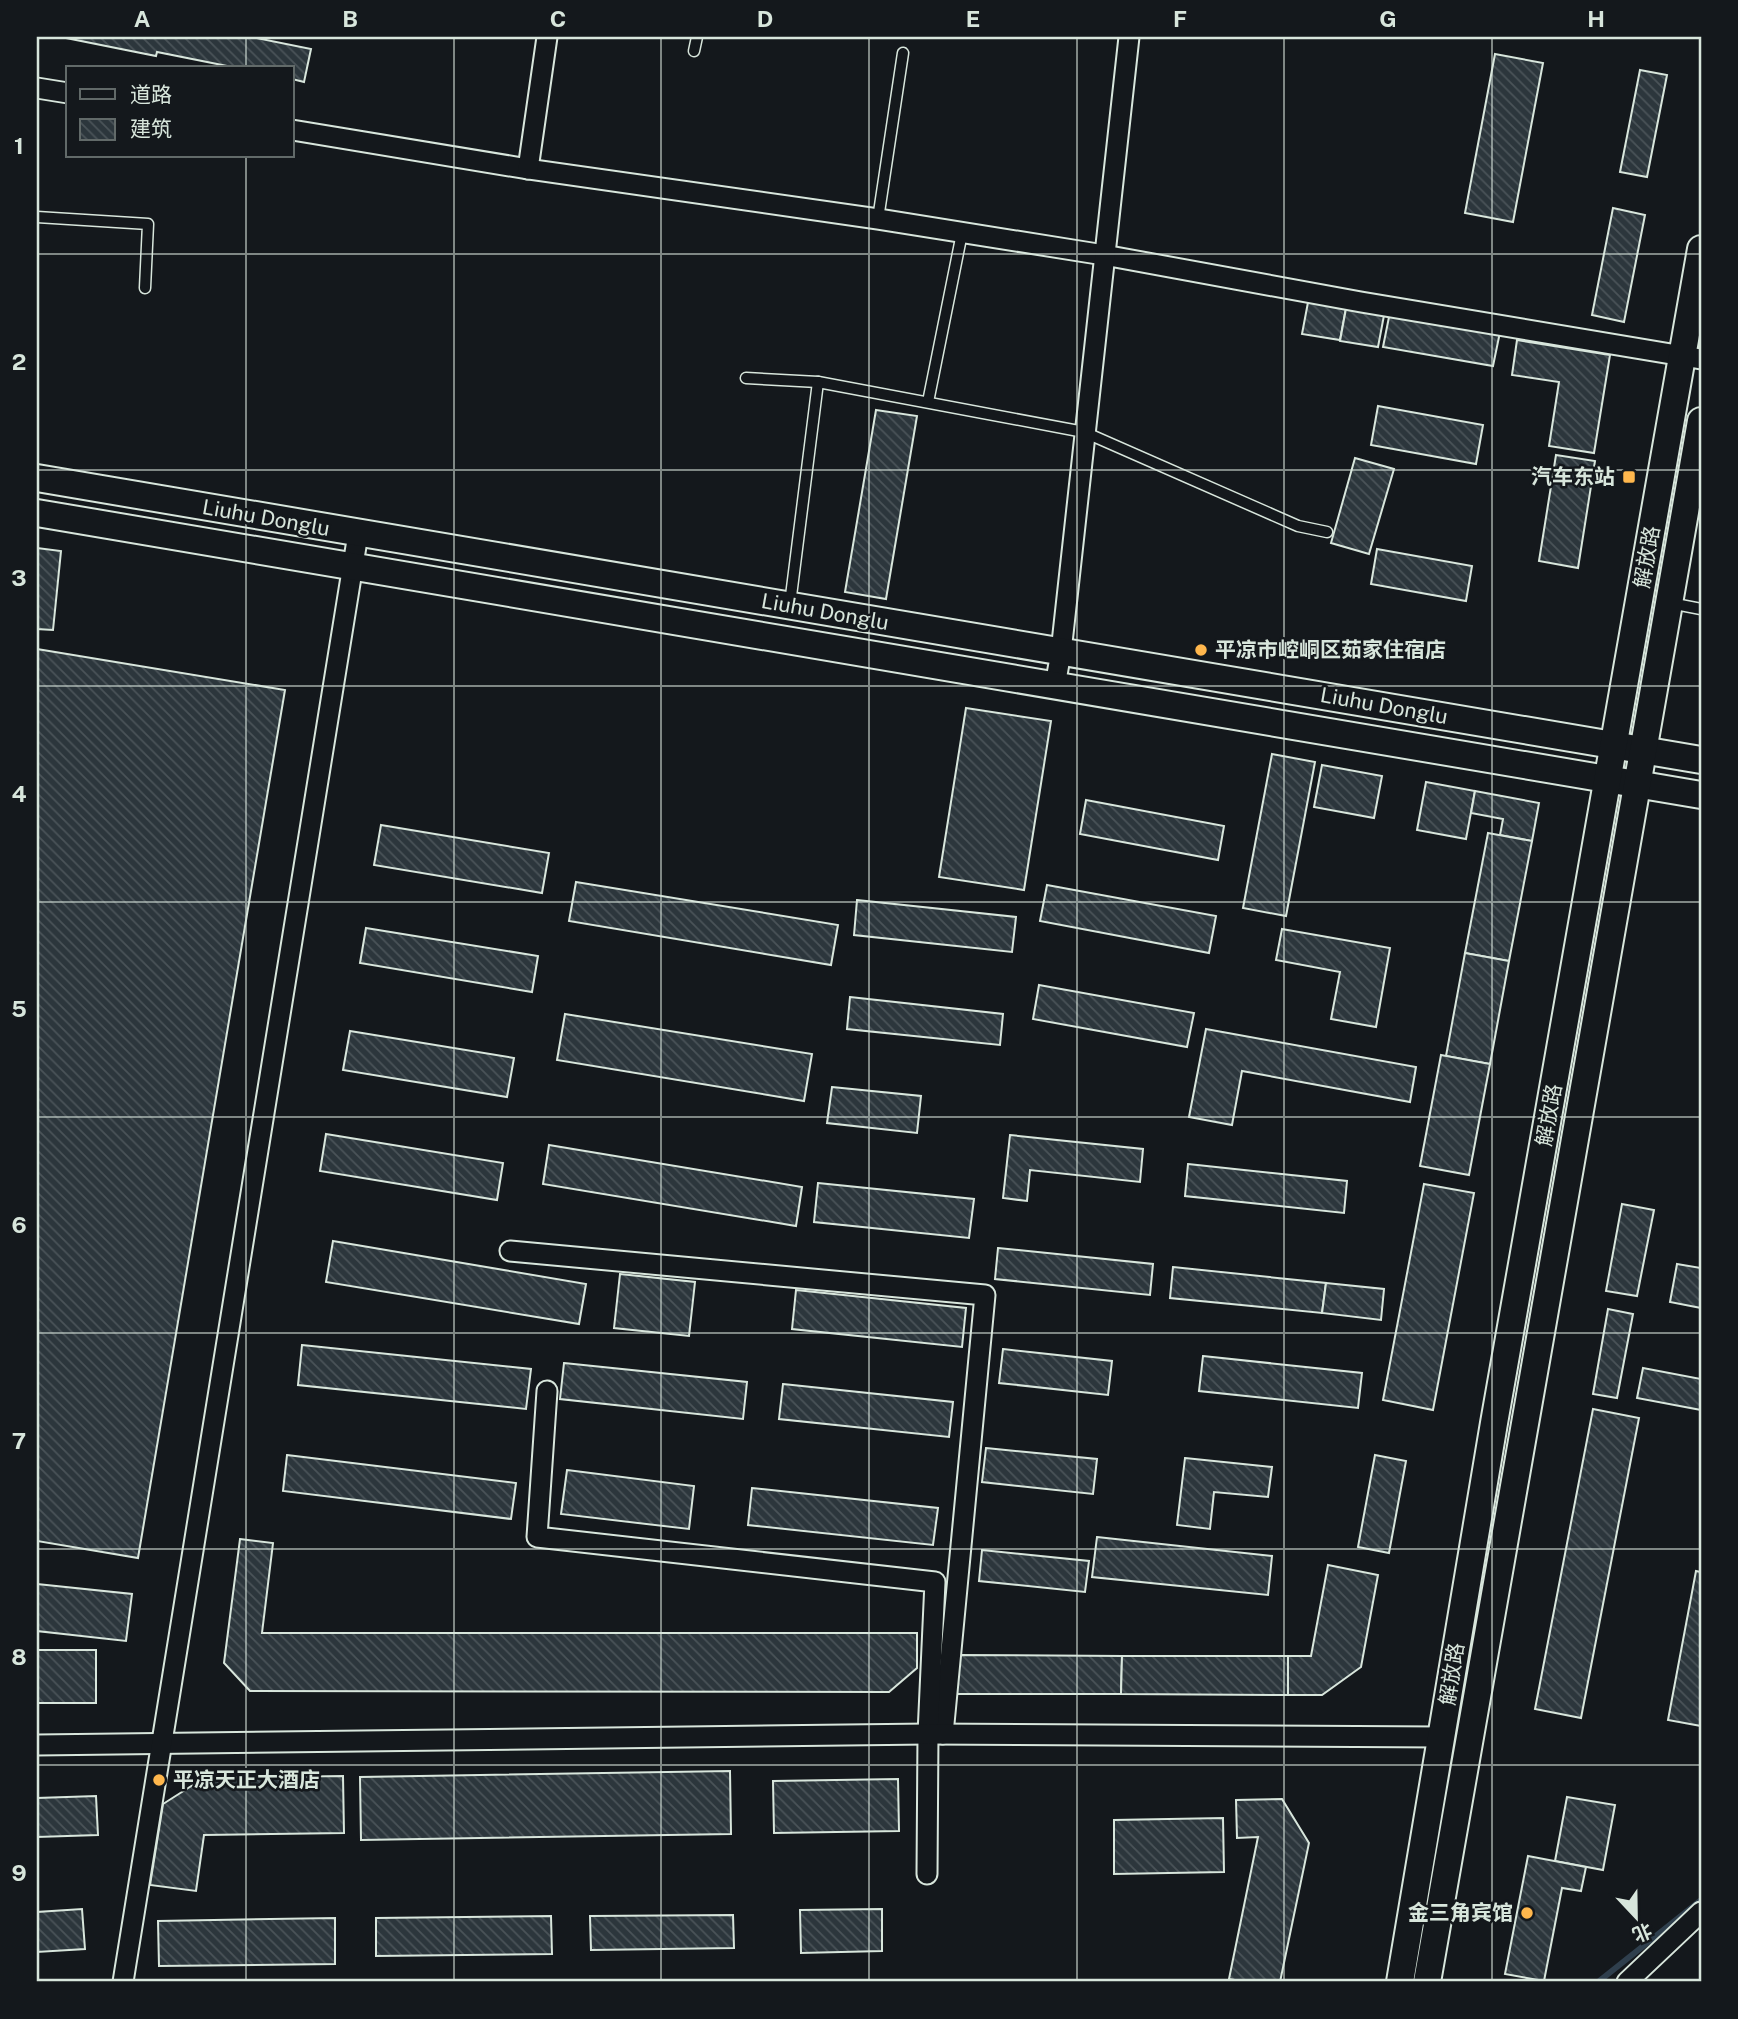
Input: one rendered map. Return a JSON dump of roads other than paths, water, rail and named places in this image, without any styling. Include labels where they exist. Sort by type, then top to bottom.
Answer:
[{"type":"main road","name":"解放路","points":[[1400,1982],[1494,1423],[1614,745],[1692,358],[1701,249]]},
{"type":"main road","name":"解放路","points":[[1427,1982],[1701,421]]},
{"type":"main road","name":"Liuhu Donglu","points":[[37,478],[1701,760]]},
{"type":"main road","name":"Liuhu Donglu","points":[[37,513],[1701,795]]},
{"type":"street","points":[[528,169],[547,37]]},
{"type":"street","points":[[1055,686],[1061,652],[1129,37]]},
{"type":"street","points":[[37,88],[66,93]]},
{"type":"street","points":[[294,130],[528,169],[878,219],[1104,255],[1692,358]]},
{"type":"street","points":[[123,1982],[358,534]]},
{"type":"street","points":[[510,1251],[985,1295],[936,1734],[927,1874]]},
{"type":"street","points":[[547,1391],[537,1537],[935,1582],[936,1734]]},
{"type":"street","points":[[37,1745],[936,1734],[1441,1737]]},
{"type":"street","points":[[1626,1982],[1701,1912]]},
{"type":"lane","points":[[694,51],[697,37]]},
{"type":"lane","points":[[878,219],[903,53]]},
{"type":"lane","points":[[37,217],[148,224],[145,288]]},
{"type":"lane","points":[[928,402],[962,233]]},
{"type":"lane","points":[[746,378],[818,382],[1084,432],[1298,526],[1327,532]]},
{"type":"lane","points":[[790,606],[818,382]]},
{"type":"lane","points":[[1669,603],[1701,609]]},
{"type":"waterway","points":[[1598,1982],[1701,1900]]},
{"type":"place","name":"汽车东站","points":[[1629,477]]},
{"type":"place","name":"平凉市崆峒区茹家住宿店","points":[[1201,650]]},
{"type":"place","name":"平凉天正大酒店","points":[[159,1780]]},
{"type":"place","name":"金三角宾馆","points":[[1527,1913]]}]
